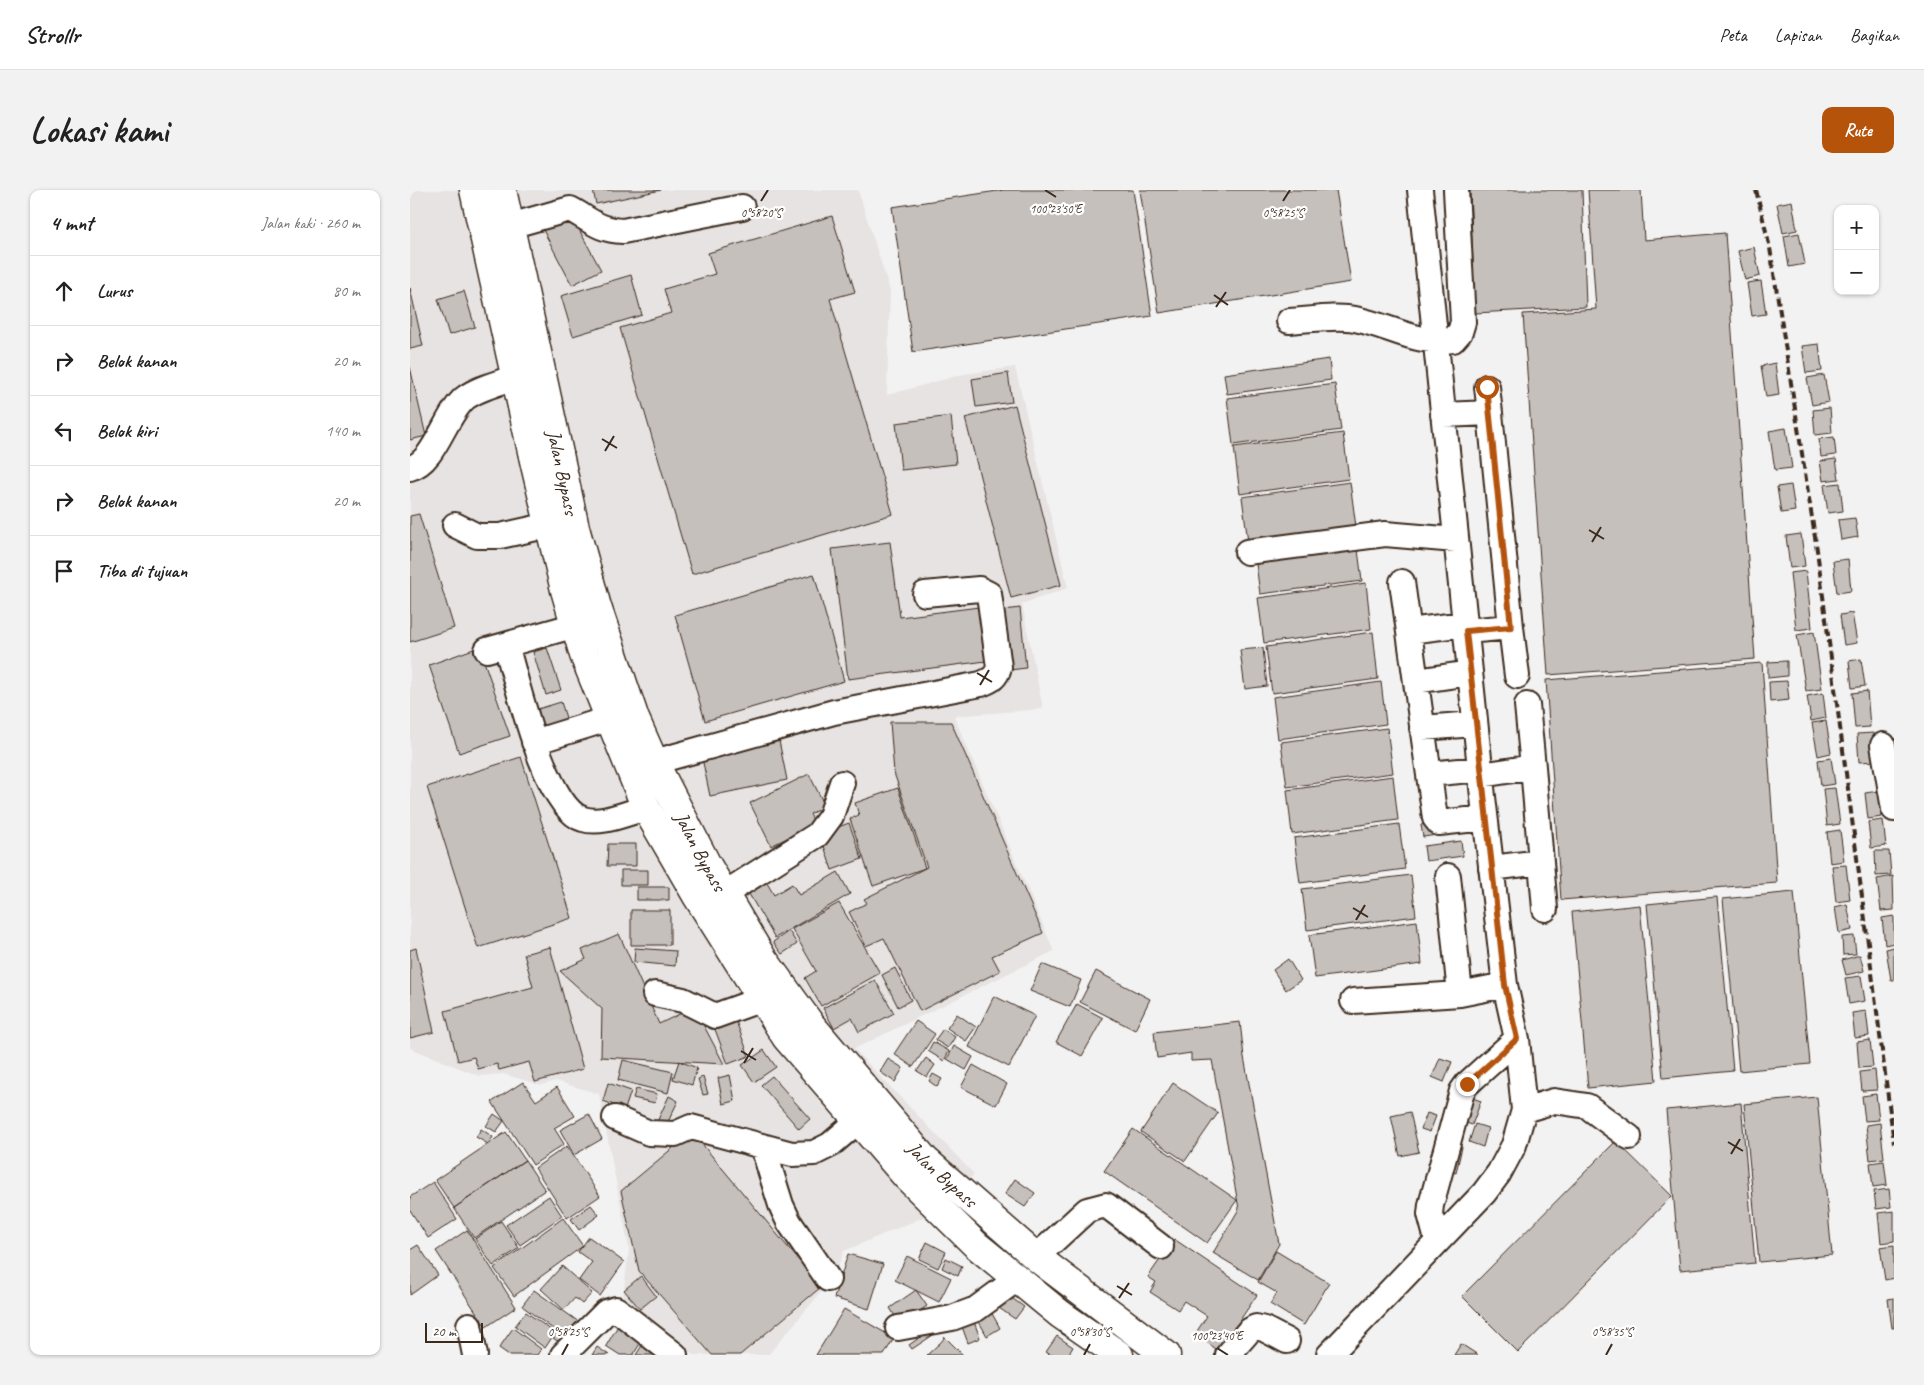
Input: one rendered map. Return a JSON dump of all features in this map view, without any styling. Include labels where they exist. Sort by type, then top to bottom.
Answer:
[{"type":"highway","name":"Jalan Bypass","points":[[474,190],[550,525],[576,625],[608,719],[646,808],[697,896],[786,1037],[907,1178],[976,1245],[1110,1353]]},
{"type":"highway","name":"Jalan Bypass","points":[[502,190],[576,528],[597,607],[628,701],[654,762],[724,894],[760,956],[811,1025],[925,1160],[1036,1257],[1166,1355]]},
{"type":"street","points":[[1329,1355],[1436,1240],[1484,1193],[1500,1173],[1514,1145],[1524,1110],[1517,1039],[1505,985],[1485,818],[1420,190]]},
{"type":"street","points":[[1289,321],[1352,318],[1374,323],[1401,334],[1435,343],[1453,340],[1460,332],[1463,322],[1456,190]]},
{"type":"street","points":[[510,226],[570,209],[592,224],[608,230],[623,231],[742,207]]},
{"type":"street","points":[[410,468],[419,464],[429,453],[464,399],[516,377]]},
{"type":"street","points":[[1487,387],[1516,676]]},
{"type":"street","points":[[1443,415],[1490,413]]},
{"type":"street","points":[[455,525],[477,536],[500,536],[550,525]]},
{"type":"street","points":[[1247,552],[1385,534],[1456,540]]},
{"type":"street","points":[[1402,582],[1435,818],[1439,823],[1485,818]]},
{"type":"street","points":[[654,762],[834,712],[981,684],[992,680],[997,674],[999,667],[989,594],[979,589],[925,594]]},
{"type":"street","points":[[576,625],[497,647],[560,802],[580,819],[596,822],[646,808]]},
{"type":"street","points":[[1409,631],[1465,627],[1511,627]]},
{"type":"street","points":[[1416,681],[1470,673]]},
{"type":"street","points":[[1528,705],[1545,909]]},
{"type":"street","points":[[534,742],[608,719]]},
{"type":"street","points":[[1422,728],[1475,724]]},
{"type":"street","points":[[1883,744],[1894,809]]},
{"type":"street","points":[[1429,774],[1533,767]]},
{"type":"street","points":[[724,894],[817,835],[831,816],[842,783]]},
{"type":"street","points":[[1491,868],[1541,862]]},
{"type":"street","points":[[1448,876],[1460,994]]},
{"type":"street","points":[[1353,1001],[1460,994],[1505,985]]},
{"type":"street","points":[[655,994],[683,1000],[714,1016],[762,999]]},
{"type":"street","points":[[1436,1240],[1430,1214],[1431,1205],[1462,1092],[1467,1084],[1517,1039]]},
{"type":"street","points":[[1524,1110],[1554,1101],[1587,1106],[1629,1137]]},
{"type":"street","points":[[615,1118],[649,1133],[675,1134],[692,1127],[792,1154],[814,1153],[830,1145],[858,1121]]},
{"type":"street","points":[[763,1147],[785,1213],[828,1279]]},
{"type":"street","points":[[1036,1257],[1087,1210],[1106,1205],[1161,1247]]},
{"type":"street","points":[[898,1328],[952,1318],[976,1309],[1017,1279]]},
{"type":"street","points":[[563,1355],[606,1312],[616,1309],[675,1355]]},
{"type":"street","points":[[469,1325],[474,1355]]},
{"type":"street","points":[[1228,1355],[1249,1331],[1256,1327],[1264,1328],[1287,1342]]},
{"type":"shaded area","points":[[410,190],[785,190],[785,192],[793,190],[858,190],[890,291],[887,395],[964,374],[1015,367],[1068,588],[1022,604],[1043,709],[954,716],[1054,951],[854,1049],[974,1174],[940,1210],[844,1251],[833,1278],[768,1355],[694,1355],[623,1297],[629,1249],[599,1094],[556,1081],[541,1085],[503,1074],[479,1076],[410,1048]]},
{"type":"building","points":[[593,190],[661,190],[596,204]]},
{"type":"building","points":[[1004,190],[1133,190],[1152,316],[913,352],[892,207]]},
{"type":"building","points":[[1140,190],[1336,190],[1351,282],[1159,313]]},
{"type":"building","points":[[1470,190],[1582,190],[1586,307],[1475,313]]},
{"type":"building","points":[[1588,190],[1641,190],[1644,240],[1725,233],[1755,659],[1548,675],[1523,314],[1596,309]]},
{"type":"building","points":[[1792,201],[1797,230],[1783,233],[1777,204]]},
{"type":"building","points":[[569,211],[601,270],[572,285],[541,226]]},
{"type":"building","points":[[832,216],[855,292],[830,299],[893,514],[692,574],[620,328],[671,313],[664,289],[715,274],[708,253]]},
{"type":"building","points":[[1799,233],[1805,264],[1789,267],[1784,236]]},
{"type":"building","points":[[1754,247],[1760,276],[1745,280],[1738,251]]},
{"type":"building","points":[[631,275],[642,315],[573,336],[561,296]]},
{"type":"building","points":[[1761,281],[1766,314],[1752,316],[1747,283]]},
{"type":"building","points":[[410,288],[423,346],[410,349]]},
{"type":"building","points":[[464,291],[475,327],[449,335],[438,299]]},
{"type":"building","points":[[1819,344],[1822,371],[1806,373],[1802,346]]},
{"type":"building","points":[[1329,359],[1331,380],[1227,394],[1224,374]]},
{"type":"building","points":[[1775,363],[1779,395],[1766,397],[1761,366]]},
{"type":"building","points":[[410,367],[426,436],[410,440]]},
{"type":"building","points":[[1008,373],[1012,402],[976,407],[972,379]]},
{"type":"building","points":[[1824,375],[1829,402],[1812,405],[1807,378]]},
{"type":"building","points":[[1335,384],[1341,430],[1233,445],[1227,398]]},
{"type":"building","points":[[1015,405],[1061,585],[1011,598],[965,418]]},
{"type":"building","points":[[1830,408],[1832,433],[1815,435],[1813,410]]},
{"type":"building","points":[[951,416],[956,464],[901,470],[896,423]]},
{"type":"building","points":[[1786,428],[1792,468],[1775,470],[1769,431]]},
{"type":"building","points":[[1343,433],[1349,479],[1240,494],[1234,447]]},
{"type":"building","points":[[1834,437],[1836,455],[1821,457],[1819,439]]},
{"type":"building","points":[[1836,459],[1839,479],[1823,481],[1820,461]]},
{"type":"building","points":[[1350,482],[1356,527],[1248,542],[1242,497]]},
{"type":"building","points":[[1840,483],[1843,511],[1828,513],[1824,485]]},
{"type":"building","points":[[1791,485],[1795,511],[1781,513],[1777,487]]},
{"type":"building","points":[[419,514],[454,628],[410,642],[410,516]]},
{"type":"building","points":[[1855,518],[1858,537],[1841,540],[1838,520]]},
{"type":"building","points":[[1801,534],[1805,566],[1790,568],[1786,536]]},
{"type":"building","points":[[890,542],[900,617],[979,607],[986,661],[848,679],[832,549]]},
{"type":"building","points":[[1357,542],[1362,581],[1260,594],[1255,556]]},
{"type":"building","points":[[1848,559],[1851,591],[1837,593],[1833,561]]},
{"type":"building","points":[[1806,571],[1812,628],[1796,630],[1790,573]]},
{"type":"building","points":[[814,574],[844,681],[705,721],[675,615]]},
{"type":"building","points":[[1366,583],[1371,629],[1264,643],[1258,598]]},
{"type":"building","points":[[1020,608],[1026,668],[1002,671],[996,611]]},
{"type":"building","points":[[1852,613],[1857,643],[1844,645],[1840,615]]},
{"type":"building","points":[[1373,632],[1378,679],[1272,693],[1266,647]]},
{"type":"building","points":[[1814,632],[1822,689],[1806,691],[1797,635]]},
{"type":"building","points":[[479,647],[510,736],[459,753],[429,665]]},
{"type":"building","points":[[547,648],[561,690],[546,695],[533,652]]},
{"type":"building","points":[[1263,648],[1267,686],[1245,689],[1240,650]]},
{"type":"building","points":[[1861,659],[1865,686],[1852,688],[1849,661]]},
{"type":"building","points":[[1787,661],[1787,676],[1768,678],[1768,662]]},
{"type":"building","points":[[1762,663],[1777,883],[1561,900],[1546,680]]},
{"type":"building","points":[[1787,681],[1789,700],[1770,702],[1769,682]]},
{"type":"building","points":[[1381,682],[1386,724],[1278,739],[1273,697]]},
{"type":"building","points":[[1867,691],[1870,727],[1855,728],[1852,693]]},
{"type":"building","points":[[1823,693],[1826,718],[1811,721],[1807,696]]},
{"type":"building","points":[[561,702],[567,721],[543,728],[538,709]]},
{"type":"building","points":[[1826,721],[1831,753],[1818,756],[1812,723]]},
{"type":"building","points":[[890,722],[951,722],[1043,933],[992,956],[1000,971],[920,1011],[884,938],[866,946],[849,912],[867,903],[864,899],[927,867],[894,773]]},
{"type":"building","points":[[1387,728],[1393,773],[1287,787],[1281,742]]},
{"type":"building","points":[[1874,733],[1876,761],[1859,762],[1857,734]]},
{"type":"building","points":[[778,736],[787,780],[710,796],[701,753]]},
{"type":"building","points":[[521,757],[572,918],[478,948],[427,787]]},
{"type":"building","points":[[1831,758],[1835,784],[1821,786],[1818,760]]},
{"type":"building","points":[[809,774],[825,806],[810,814],[815,824],[771,846],[750,803]]},
{"type":"building","points":[[1393,776],[1398,820],[1292,834],[1287,790]]},
{"type":"building","points":[[898,788],[925,868],[873,886],[850,819],[859,815],[855,803]]},
{"type":"building","points":[[1835,788],[1840,824],[1827,826],[1823,789]]},
{"type":"building","points":[[1879,791],[1882,817],[1868,819],[1865,793]]},
{"type":"building","points":[[1883,820],[1886,846],[1871,848],[1868,822]]},
{"type":"building","points":[[1435,822],[1437,835],[1423,837],[1421,825]]},
{"type":"building","points":[[849,823],[862,859],[832,870],[820,834]]},
{"type":"building","points":[[1399,824],[1405,869],[1300,883],[1294,838]]},
{"type":"building","points":[[1840,830],[1844,861],[1830,863],[1827,832]]},
{"type":"building","points":[[1461,841],[1463,856],[1426,861],[1424,846]]},
{"type":"building","points":[[608,844],[636,844],[636,866],[607,866]]},
{"type":"building","points":[[1875,851],[1889,851],[1891,875],[1876,876]]},
{"type":"building","points":[[1846,865],[1850,900],[1836,902],[1832,866]]},
{"type":"building","points":[[621,870],[648,870],[648,885],[621,885]]},
{"type":"building","points":[[838,872],[850,894],[775,938],[746,889],[764,878],[774,895],[792,884],[799,895]]},
{"type":"building","points":[[1411,875],[1416,916],[1307,930],[1302,889]]},
{"type":"building","points":[[1893,876],[1894,910],[1881,911],[1877,879]]},
{"type":"building","points":[[637,887],[669,887],[669,900],[637,900]]},
{"type":"building","points":[[1794,892],[1810,1064],[1739,1071],[1723,899]]},
{"type":"building","points":[[1717,897],[1733,1071],[1663,1078],[1647,904]]},
{"type":"building","points":[[839,903],[880,973],[821,1006],[805,978],[816,971],[792,929]]},
{"type":"building","points":[[1847,904],[1852,930],[1839,933],[1835,907]]},
{"type":"building","points":[[1640,905],[1656,1081],[1588,1088],[1572,912]]},
{"type":"building","points":[[631,910],[670,910],[670,945],[631,945]]},
{"type":"building","points":[[1894,916],[1894,943],[1885,945],[1882,918]]},
{"type":"building","points":[[1417,921],[1422,964],[1315,978],[1309,935]]},
{"type":"building","points":[[789,931],[797,944],[782,954],[773,942]]},
{"type":"building","points":[[619,934],[659,1024],[694,1007],[724,1064],[601,1057],[602,1009],[560,971],[586,959],[582,950]]},
{"type":"building","points":[[1854,936],[1856,954],[1843,955],[1842,937]]},
{"type":"building","points":[[550,947],[583,1069],[535,1082],[529,1062],[499,1070],[497,1064],[478,1069],[474,1057],[458,1061],[445,1011],[533,987],[524,954]]},
{"type":"building","points":[[1894,947],[1894,980],[1891,980],[1886,949]]},
{"type":"building","points":[[416,948],[434,1032],[410,1038],[410,950]]},
{"type":"building","points":[[635,948],[676,951],[675,966],[634,962]]},
{"type":"building","points":[[1860,955],[1864,971],[1846,975],[1842,960]]},
{"type":"building","points":[[1288,959],[1301,980],[1286,990],[1273,970]]},
{"type":"building","points":[[1042,964],[1081,980],[1070,1007],[1030,991]]},
{"type":"building","points":[[895,968],[911,1000],[898,1007],[882,975]]},
{"type":"building","points":[[1096,971],[1150,999],[1135,1030],[1080,1002]]},
{"type":"building","points":[[1861,976],[1865,1001],[1849,1004],[1845,978]]},
{"type":"building","points":[[875,980],[894,1013],[859,1032],[852,1018],[834,1028],[823,1008]]},
{"type":"building","points":[[994,996],[1035,1016],[1009,1067],[969,1047]]},
{"type":"building","points":[[1077,1004],[1103,1018],[1082,1056],[1056,1042]]},
{"type":"building","points":[[1866,1011],[1869,1036],[1855,1038],[1852,1013]]},
{"type":"building","points":[[957,1014],[976,1027],[966,1041],[947,1028]]},
{"type":"building","points":[[734,1016],[749,1056],[728,1064],[713,1024]]},
{"type":"building","points":[[916,1021],[935,1034],[913,1067],[894,1054]]},
{"type":"building","points":[[1240,1022],[1244,1057],[1279,1244],[1258,1280],[1213,1253],[1239,1209],[1212,1060],[1191,1061],[1191,1053],[1157,1058],[1154,1032]]},
{"type":"building","points":[[943,1029],[955,1037],[948,1048],[935,1040]]},
{"type":"building","points":[[1870,1040],[1873,1067],[1859,1068],[1857,1042]]},
{"type":"building","points":[[933,1042],[949,1051],[944,1061],[928,1051]]},
{"type":"building","points":[[954,1046],[973,1057],[966,1070],[947,1059]]},
{"type":"building","points":[[764,1050],[776,1067],[754,1082],[742,1065]]},
{"type":"building","points":[[926,1058],[935,1065],[927,1077],[917,1071]]},
{"type":"building","points":[[1440,1058],[1452,1062],[1444,1082],[1432,1077]]},
{"type":"building","points":[[888,1059],[903,1068],[895,1082],[880,1072]]},
{"type":"building","points":[[623,1060],[673,1072],[668,1093],[618,1080]]},
{"type":"building","points":[[679,1061],[697,1068],[692,1085],[673,1079]]},
{"type":"building","points":[[973,1065],[1007,1084],[996,1105],[961,1087]]},
{"type":"building","points":[[1875,1070],[1877,1090],[1862,1091],[1860,1072]]},
{"type":"building","points":[[933,1074],[942,1079],[937,1087],[929,1081]]},
{"type":"building","points":[[730,1075],[735,1101],[723,1104],[718,1078]]},
{"type":"building","points":[[772,1076],[810,1119],[799,1129],[761,1085]]},
{"type":"building","points":[[703,1077],[708,1094],[703,1095],[698,1079]]},
{"type":"building","points":[[523,1082],[536,1101],[557,1087],[575,1116],[554,1128],[564,1144],[533,1165],[492,1102]]},
{"type":"building","points":[[608,1083],[631,1091],[625,1109],[603,1101]]},
{"type":"building","points":[[1173,1083],[1218,1113],[1185,1161],[1141,1132]]},
{"type":"building","points":[[636,1089],[657,1094],[655,1103],[633,1098]]},
{"type":"building","points":[[1876,1094],[1879,1120],[1865,1121],[1862,1096]]},
{"type":"building","points":[[669,1096],[678,1101],[665,1128],[656,1124]]},
{"type":"building","points":[[1467,1096],[1481,1101],[1472,1125],[1458,1120]]},
{"type":"building","points":[[1817,1097],[1832,1255],[1759,1262],[1744,1104]]},
{"type":"building","points":[[1741,1103],[1755,1263],[1680,1270],[1666,1110]]},
{"type":"building","points":[[1410,1112],[1419,1152],[1400,1156],[1391,1116]]},
{"type":"building","points":[[1427,1113],[1436,1116],[1430,1132],[1421,1129]]},
{"type":"building","points":[[494,1114],[504,1121],[496,1132],[486,1126]]},
{"type":"building","points":[[589,1114],[602,1139],[574,1155],[560,1130]]},
{"type":"building","points":[[1880,1123],[1884,1158],[1870,1160],[1866,1125]]},
{"type":"building","points":[[1475,1124],[1488,1128],[1483,1147],[1469,1142]]},
{"type":"building","points":[[481,1129],[493,1137],[488,1144],[476,1137]]},
{"type":"building","points":[[1133,1129],[1237,1200],[1207,1243],[1104,1171]]},
{"type":"building","points":[[506,1132],[525,1160],[454,1208],[435,1180]]},
{"type":"building","points":[[692,1132],[821,1287],[740,1355],[712,1355],[639,1271],[621,1191]]},
{"type":"building","points":[[1616,1141],[1672,1196],[1518,1352],[1462,1296]]},
{"type":"building","points":[[1450,1144],[1462,1147],[1456,1173],[1444,1170]]},
{"type":"building","points":[[567,1146],[600,1196],[567,1218],[535,1168]]},
{"type":"building","points":[[525,1160],[545,1190],[474,1238],[454,1208]]},
{"type":"building","points":[[1884,1161],[1887,1185],[1873,1187],[1870,1163]]},
{"type":"building","points":[[1015,1179],[1035,1193],[1025,1207],[1005,1194]]},
{"type":"building","points":[[433,1182],[457,1219],[428,1238],[410,1210],[410,1197]]},
{"type":"building","points":[[1889,1189],[1891,1207],[1876,1209],[1874,1191]]},
{"type":"building","points":[[549,1196],[562,1216],[520,1245],[506,1225]]},
{"type":"building","points":[[591,1205],[599,1215],[579,1230],[571,1219]]},
{"type":"building","points":[[1894,1211],[1894,1241],[1881,1243],[1878,1213]]},
{"type":"building","points":[[563,1218],[583,1246],[514,1296],[494,1268]]},
{"type":"building","points":[[501,1221],[519,1248],[493,1266],[475,1239]]},
{"type":"building","points":[[467,1230],[516,1307],[486,1327],[436,1251]]},
{"type":"building","points":[[589,1237],[624,1262],[600,1296],[579,1280],[592,1262],[578,1252]]},
{"type":"building","points":[[1174,1239],[1257,1295],[1219,1351],[1195,1334],[1207,1316],[1184,1301],[1178,1310],[1150,1292],[1156,1282],[1148,1277]]},
{"type":"building","points":[[927,1242],[946,1252],[938,1268],[919,1259]]},
{"type":"building","points":[[418,1245],[438,1275],[410,1295],[410,1250]]},
{"type":"building","points":[[1894,1245],[1894,1278],[1885,1280],[1880,1247]]},
{"type":"building","points":[[1276,1251],[1329,1283],[1304,1325],[1270,1304],[1277,1293],[1258,1282]]},
{"type":"building","points":[[848,1254],[883,1264],[869,1309],[834,1298]]},
{"type":"building","points":[[907,1256],[951,1278],[939,1302],[895,1280]]},
{"type":"building","points":[[946,1258],[962,1266],[958,1276],[942,1268]]},
{"type":"building","points":[[562,1266],[592,1293],[582,1304],[575,1298],[564,1310],[541,1289]]},
{"type":"building","points":[[641,1276],[656,1296],[640,1309],[624,1290]]},
{"type":"building","points":[[534,1290],[579,1322],[563,1345],[553,1338],[557,1332],[522,1306]]},
{"type":"building","points":[[916,1290],[927,1306],[900,1324],[890,1308]]},
{"type":"building","points":[[1005,1293],[1024,1307],[1015,1319],[996,1306]]},
{"type":"building","points":[[1894,1298],[1894,1328],[1892,1328],[1888,1299]]},
{"type":"building","points":[[844,1309],[894,1338],[884,1355],[816,1355]]},
{"type":"building","points":[[990,1310],[1000,1328],[987,1336],[977,1318]]},
{"type":"building","points":[[526,1312],[555,1333],[545,1348],[515,1326]]},
{"type":"building","points":[[973,1319],[980,1338],[968,1343],[961,1324]]},
{"type":"building","points":[[619,1324],[643,1339],[633,1355],[620,1355],[606,1346]]},
{"type":"building","points":[[936,1326],[939,1331],[912,1349],[909,1345]]},
{"type":"building","points":[[513,1328],[541,1349],[537,1355],[509,1355],[499,1348]]},
{"type":"building","points":[[1057,1336],[1073,1347],[1068,1355],[1051,1355],[1046,1352]]},
{"type":"building","points":[[945,1337],[963,1355],[927,1355],[941,1342]]},
{"type":"building","points":[[643,1344],[659,1355],[636,1355]]},
{"type":"building","points":[[1461,1344],[1478,1355],[1454,1355]]},
{"type":"building","points":[[597,1347],[609,1355],[592,1355]]},
{"type":"railway","points":[[1756,190],[1770,248],[1817,550],[1894,1143]]},
{"type":"route","points":[[1467,1084],[1517,1039],[1505,985],[1466,631],[1511,627],[1487,387]]}]
